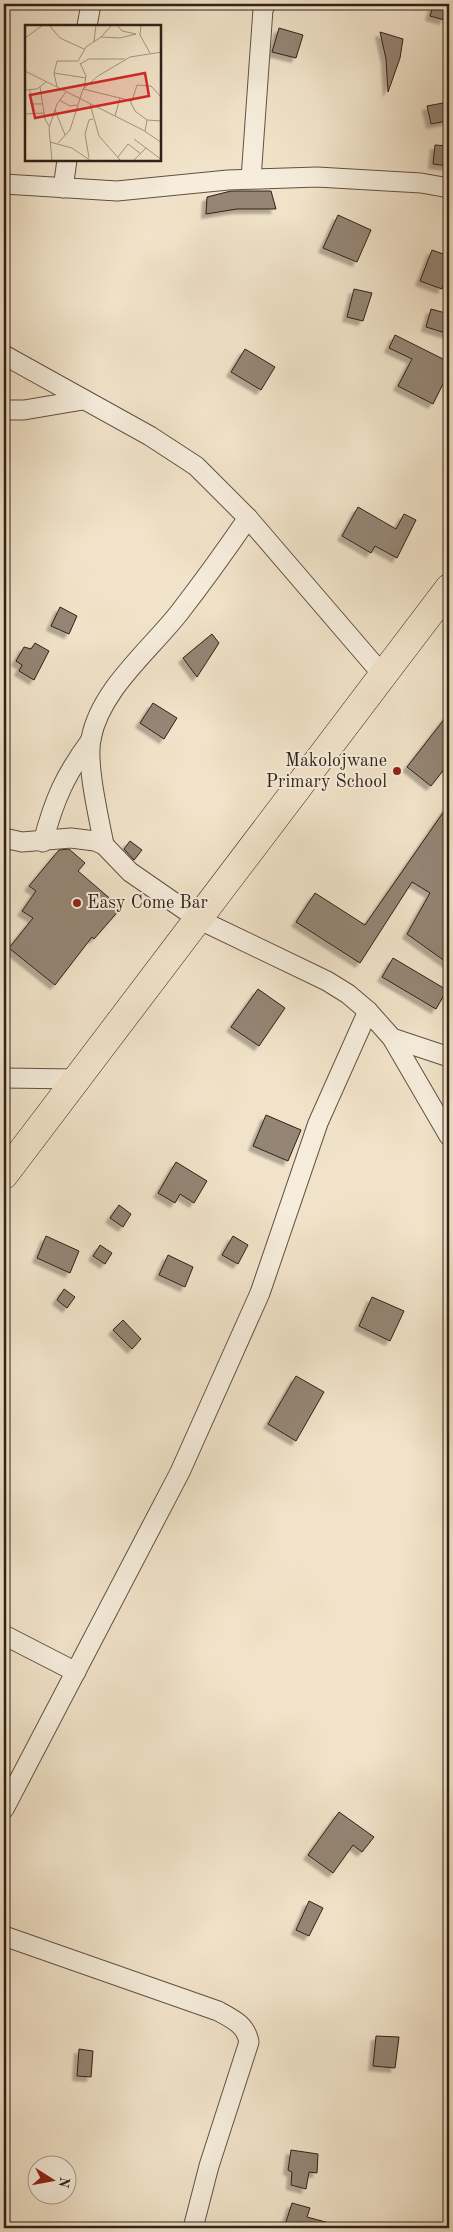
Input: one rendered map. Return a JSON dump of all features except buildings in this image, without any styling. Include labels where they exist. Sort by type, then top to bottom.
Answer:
[{"type":"main road","points":[[4,1175],[449,588]]},
{"type":"street","points":[[87,25],[91,4]]},
{"type":"street","points":[[251,178],[263,9],[266,4]]},
{"type":"street","points":[[63,188],[67,161]]},
{"type":"street","points":[[4,184],[117,191],[251,178],[317,177],[421,183],[449,188]]},
{"type":"street","points":[[4,355],[150,436],[196,466],[248,518],[382,674]]},
{"type":"street","points":[[4,410],[24,410],[83,400]]},
{"type":"street","points":[[43,842],[52,805],[63,782],[90,740],[102,709],[115,687],[178,614],[248,518]]},
{"type":"street","points":[[90,740],[92,774],[104,845]]},
{"type":"street","points":[[4,838],[22,842],[43,842],[71,838],[95,841],[104,845],[130,872],[198,919],[327,980],[368,1011],[392,1038],[449,1136]]},
{"type":"street","points":[[4,1809],[180,1472],[252,1311],[318,1123],[368,1011]]},
{"type":"street","points":[[392,1038],[449,1057]]},
{"type":"street","points":[[4,1078],[77,1079]]},
{"type":"street","points":[[4,1635],[76,1672]]},
{"type":"street","points":[[4,1936],[218,2011],[237,2022],[247,2032],[249,2042],[209,2166],[193,2228]]},
{"type":"place","name":"Makolojwane Primary School","points":[[397,771]]},
{"type":"place","name":"Easy Come Bar","points":[[77,903]]}]
